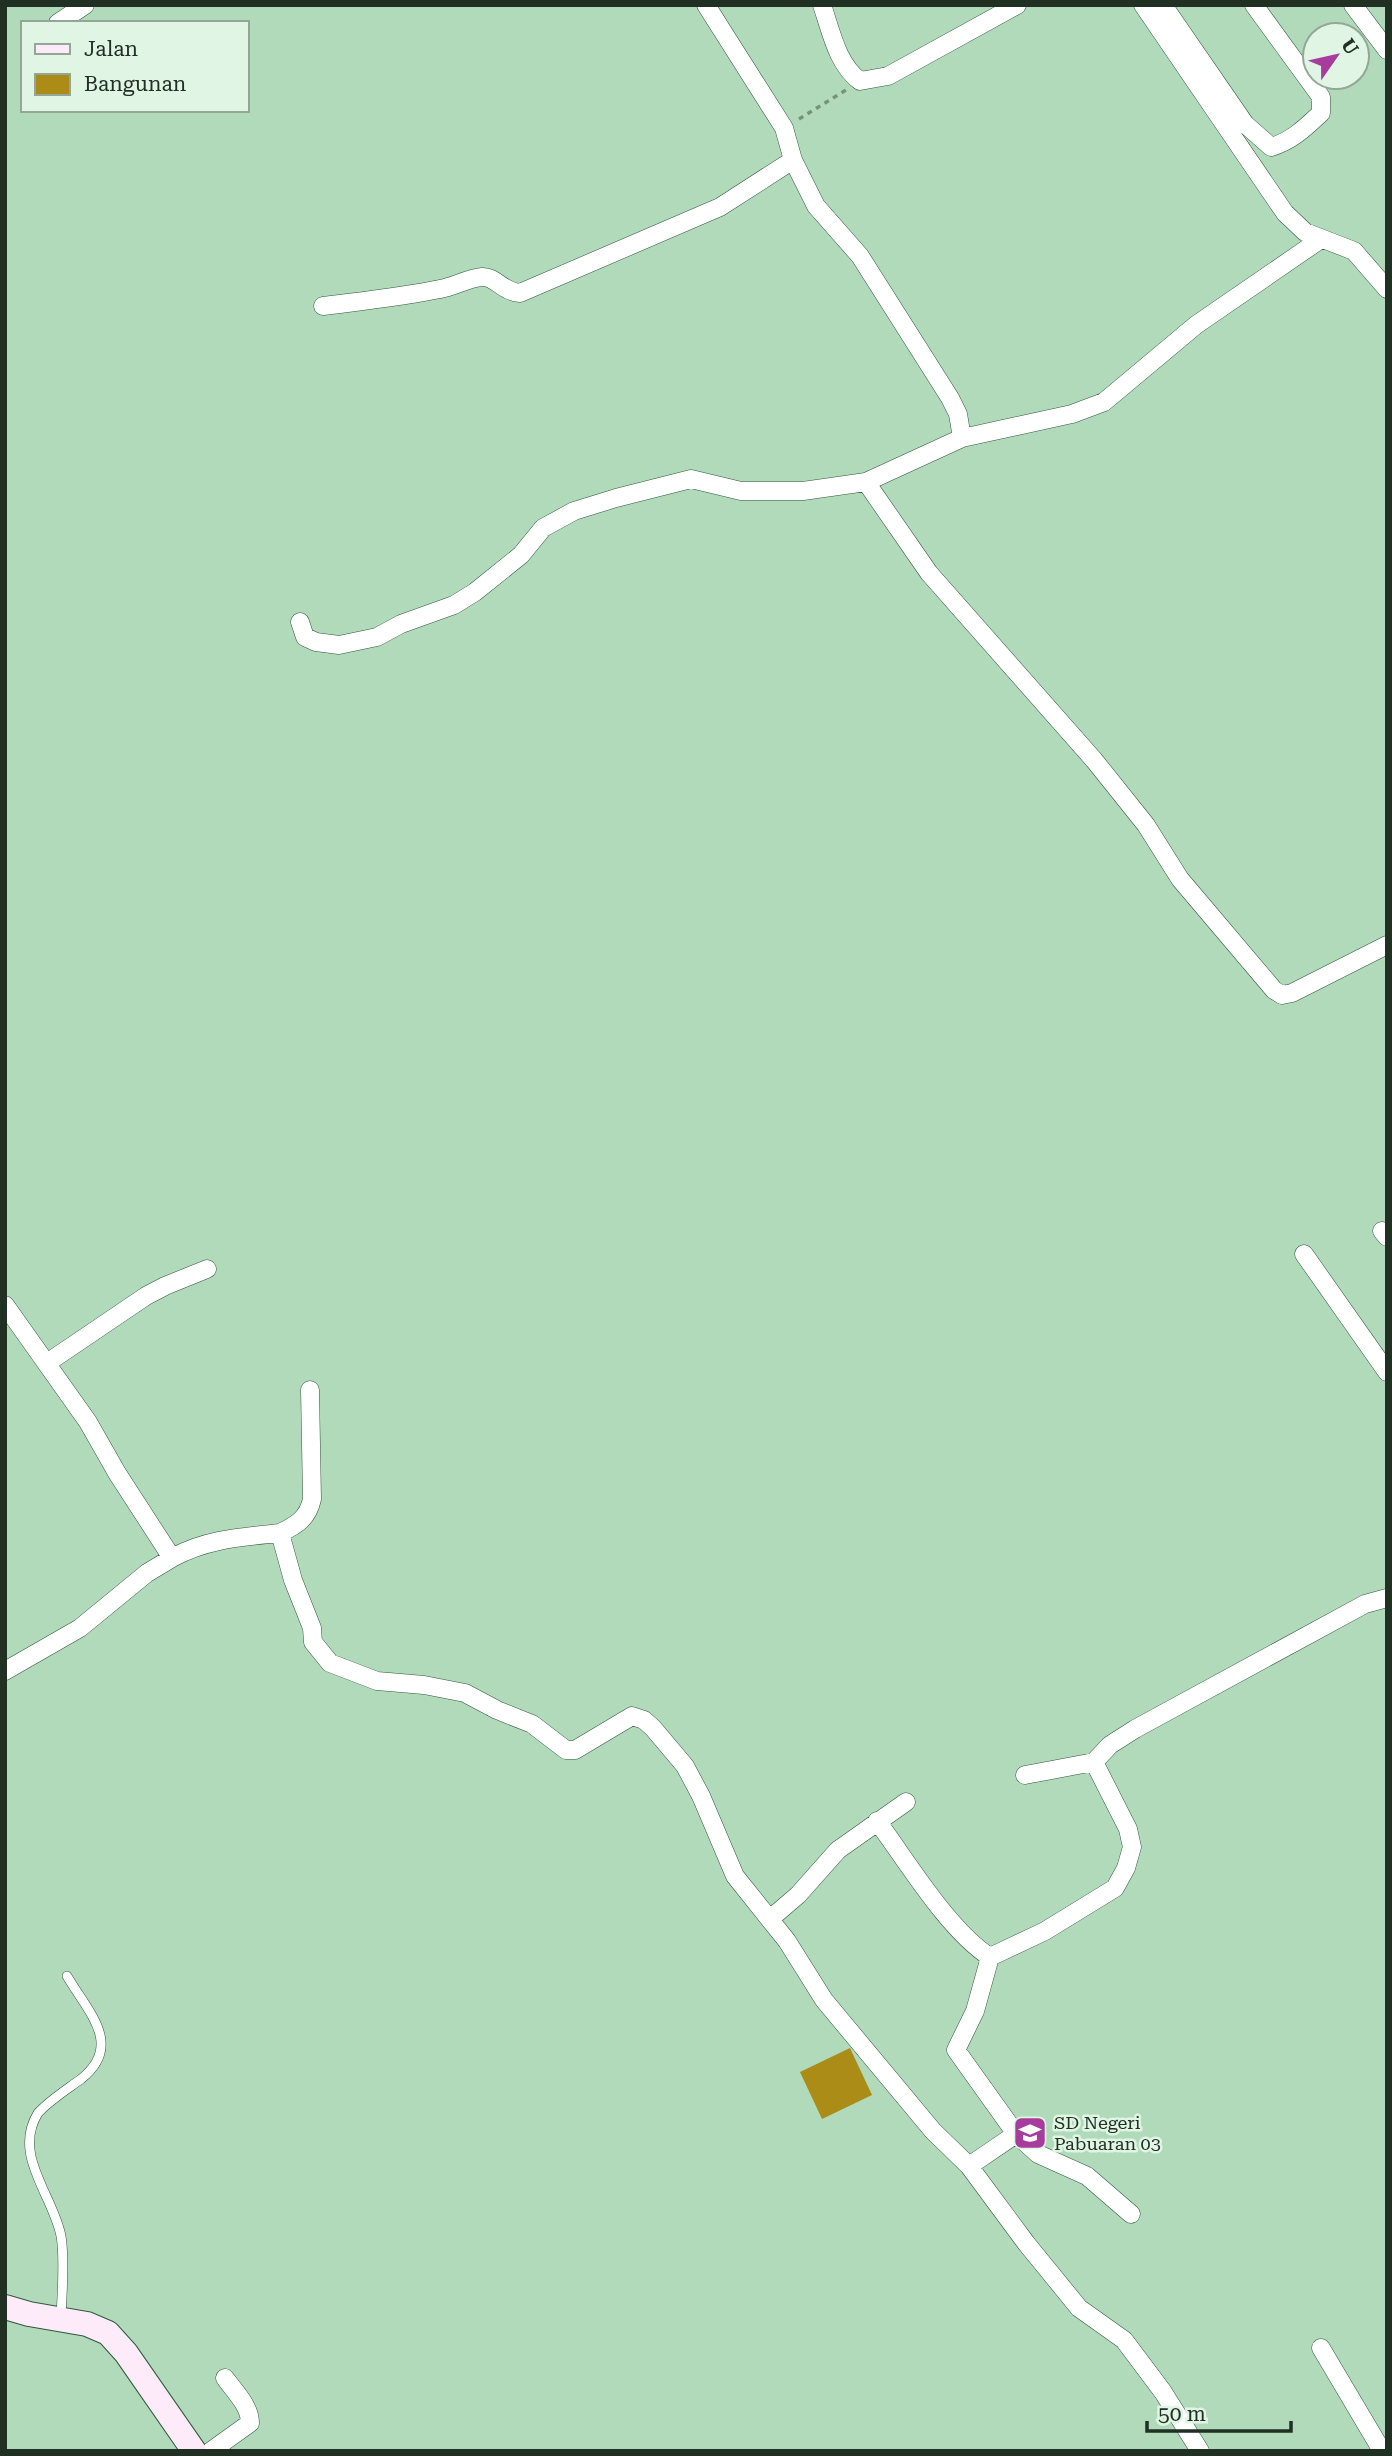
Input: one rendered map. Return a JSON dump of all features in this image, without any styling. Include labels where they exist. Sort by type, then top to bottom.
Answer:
[{"type":"street","points":[[61,21],[85,5]]},
{"type":"street","points":[[706,5],[783,128],[793,160],[816,206],[860,256],[950,398],[958,414],[962,438]]},
{"type":"street","points":[[822,5],[840,57],[850,74],[860,81],[888,76],[1017,5]]},
{"type":"street","points":[[1143,5],[1285,213],[1305,232],[1354,251],[1387,289]]},
{"type":"street","points":[[1163,5],[1245,124],[1271,147],[1282,144],[1303,131],[1321,113],[1321,97],[1254,5]]},
{"type":"street","points":[[1353,5],[1387,51]]},
{"type":"street","points":[[323,306],[455,287],[482,277],[490,278],[506,291],[520,293],[720,207],[793,160]]},
{"type":"street","points":[[300,622],[305,637],[316,642],[338,645],[377,638],[401,624],[464,600],[521,555],[543,528],[574,512],[666,484],[691,479],[741,491],[803,491],[866,482],[962,438],[1072,414],[1104,402],[1196,324],[1321,239]]},
{"type":"street","points":[[866,482],[929,573],[1094,760],[1146,825],[1180,879],[1274,990],[1282,995],[1292,993],[1387,945]]},
{"type":"street","points":[[1304,1254],[1387,1372]]},
{"type":"street","points":[[47,1363],[146,1296],[207,1269]]},
{"type":"street","points":[[6,1308],[88,1422],[117,1473],[172,1558]]},
{"type":"street","points":[[5,1671],[80,1628],[147,1573],[172,1558],[200,1545],[230,1538],[280,1533],[301,1521],[310,1510],[312,1499],[310,1390]]},
{"type":"street","points":[[280,1533],[293,1580],[312,1628],[313,1642],[330,1663],[377,1681],[424,1685],[465,1693],[496,1710],[532,1724],[562,1748],[570,1751],[626,1718],[632,1716],[644,1720],[685,1766],[735,1875],[787,1941],[824,2000],[933,2131],[969,2166],[1079,2308],[1124,2340],[1163,2392],[1200,2451]]},
{"type":"street","points":[[1025,1775],[1094,1762],[1110,1745],[1135,1729],[1365,1604],[1387,1598]]},
{"type":"street","points":[[990,1956],[1045,1931],[1115,1888],[1126,1868],[1132,1847],[1128,1829],[1094,1762]]},
{"type":"street","points":[[770,1919],[798,1895],[838,1850],[906,1802]]},
{"type":"street","points":[[877,1821],[940,1907],[976,1948],[990,1956]]},
{"type":"street","points":[[990,1956],[975,2011],[956,2050],[1016,2134],[1038,2154],[1087,2176],[1130,2214]]},
{"type":"street","points":[[969,2166],[1016,2134]]},
{"type":"street","points":[[5,2306],[29,2315],[87,2324],[108,2333],[126,2353],[194,2451]]},
{"type":"street","points":[[1321,2348],[1382,2451]]},
{"type":"street","points":[[211,2451],[250,2423],[245,2406],[225,2378]]},
{"type":"lane","points":[[61,2320],[61,2238],[33,2167],[30,2139],[33,2121],[38,2113],[93,2068],[101,2055],[103,2040],[67,1976]]},
{"type":"path","points":[[783,128],[860,81]]},
{"type":"building","points":[[850,2048],[872,2095],[822,2119],[800,2072]]},
{"type":"place","name":"SD Negeri Pabuaran 03","points":[[1030,2133]]}]
